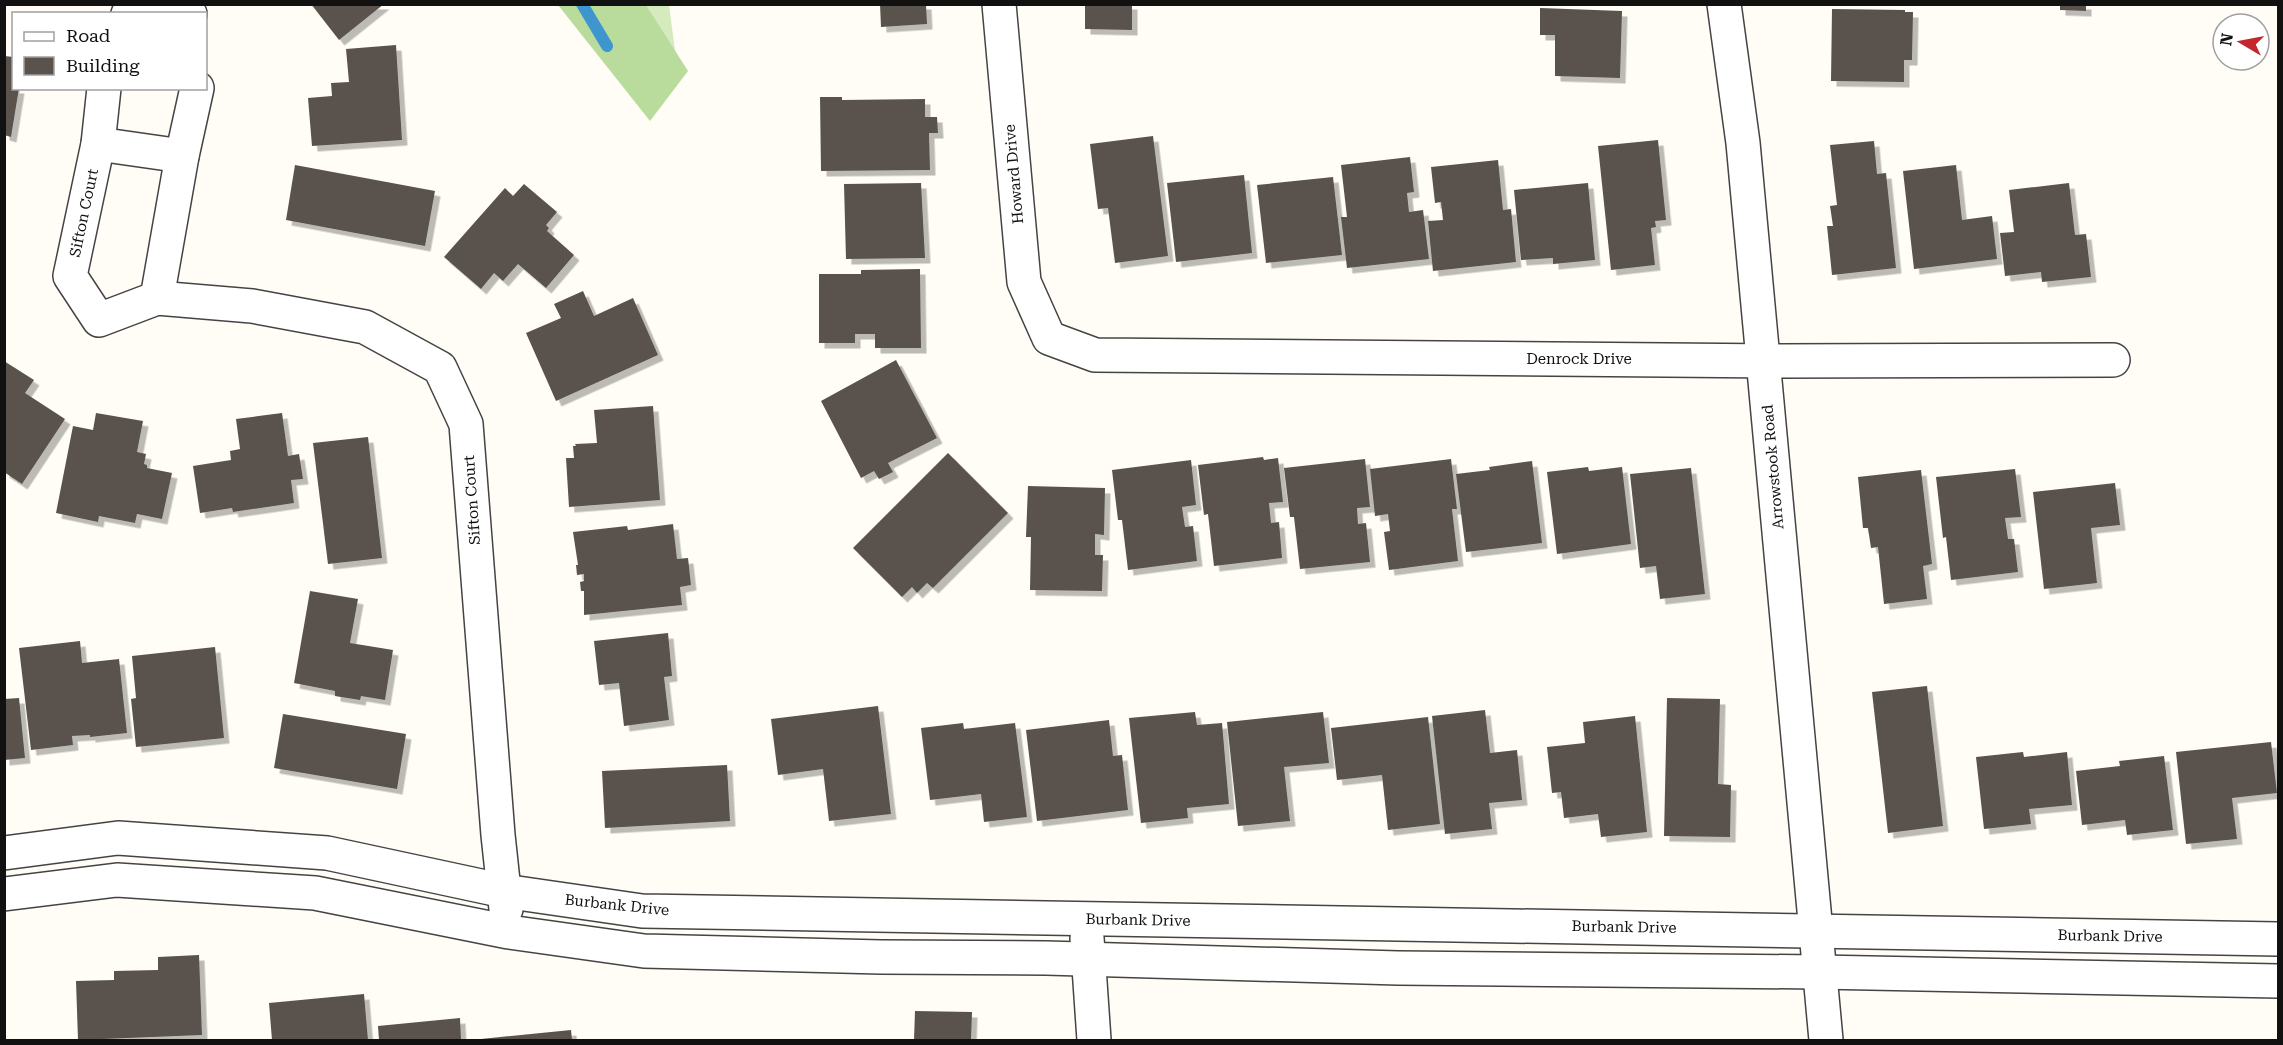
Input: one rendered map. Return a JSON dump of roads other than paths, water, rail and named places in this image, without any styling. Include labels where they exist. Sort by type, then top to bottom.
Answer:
[{"type":"street","points":[[134,12],[156,4]]},
{"type":"street","points":[[167,4],[185,12]]},
{"type":"street","name":"Howard Drive","points":[[999,4],[1023,282],[1049,338]]},
{"type":"street","name":"Arrowstook Road","points":[[1724,4],[1743,142],[1826,1041]]},
{"type":"street","name":"Sifton Court","points":[[104,90],[98,144],[70,276],[99,320],[157,298],[252,306],[365,327],[440,368],[466,424],[498,835],[509,932]]},
{"type":"street","points":[[157,298],[196,90]]},
{"type":"street","points":[[98,144],[182,156]]},
{"type":"street","name":"Denrock Drive","points":[[1049,338],[1095,355],[1763,361],[2113,360]]},
{"type":"street","name":"Burbank Drive","points":[[4,853],[118,838],[327,853],[504,891],[642,911],[2278,939]]},
{"type":"street","points":[[4,894],[117,880],[303,892],[509,932],[644,951],[1398,968],[1819,972],[2278,981]]},
{"type":"street","points":[[1086,919],[1094,1041]]},
{"type":"waterway","points":[[582,4],[607,46]]}]
